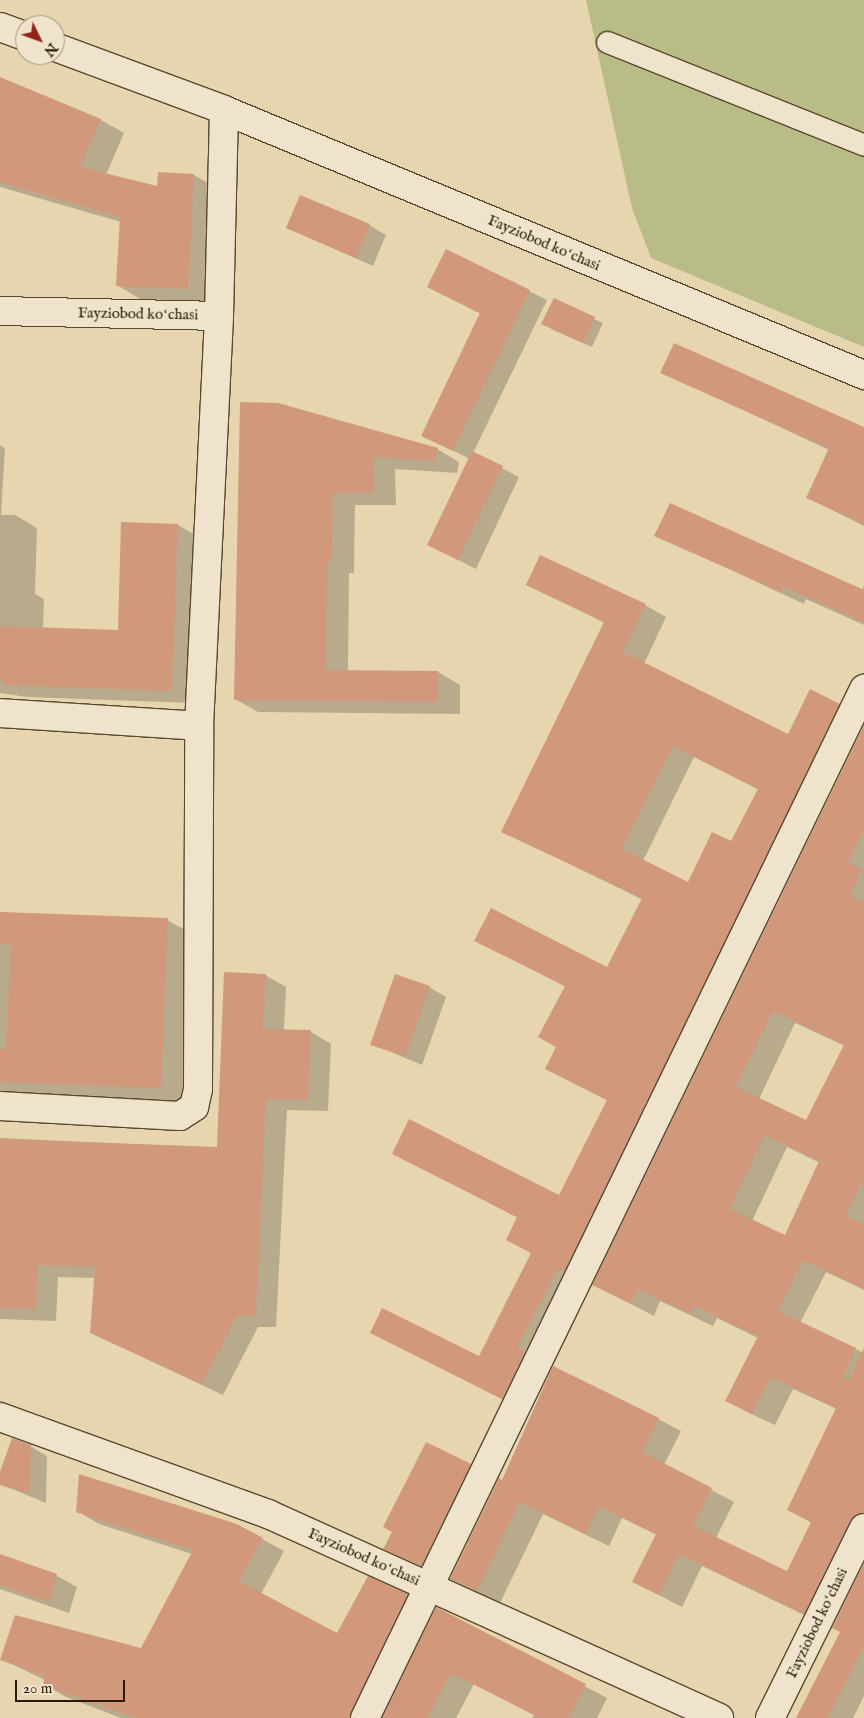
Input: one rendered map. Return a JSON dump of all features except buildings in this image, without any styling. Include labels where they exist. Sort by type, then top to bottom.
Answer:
[{"type":"street","points":[[0,27],[15,32]]},
{"type":"street","name":"Fayziobod koʻchasi","points":[[65,51],[224,110],[864,375]]},
{"type":"street","name":"Fayziobod koʻchasi","points":[[0,311],[219,316],[224,110]]},
{"type":"street","points":[[0,1106],[180,1116],[194,1107],[198,1089],[199,726],[219,316]]},
{"type":"street","points":[[365,1718],[431,1587],[864,689]]},
{"type":"street","points":[[0,713],[199,726]]},
{"type":"street","name":"Fayziobod koʻchasi","points":[[0,1418],[268,1514],[719,1718]]},
{"type":"street","name":"Fayziobod koʻchasi","points":[[770,1718],[864,1528]]},
{"type":"lane","points":[[607,42],[864,145]]},
{"type":"green space","points":[[586,0],[864,0],[864,347],[651,258],[632,208]]}]
